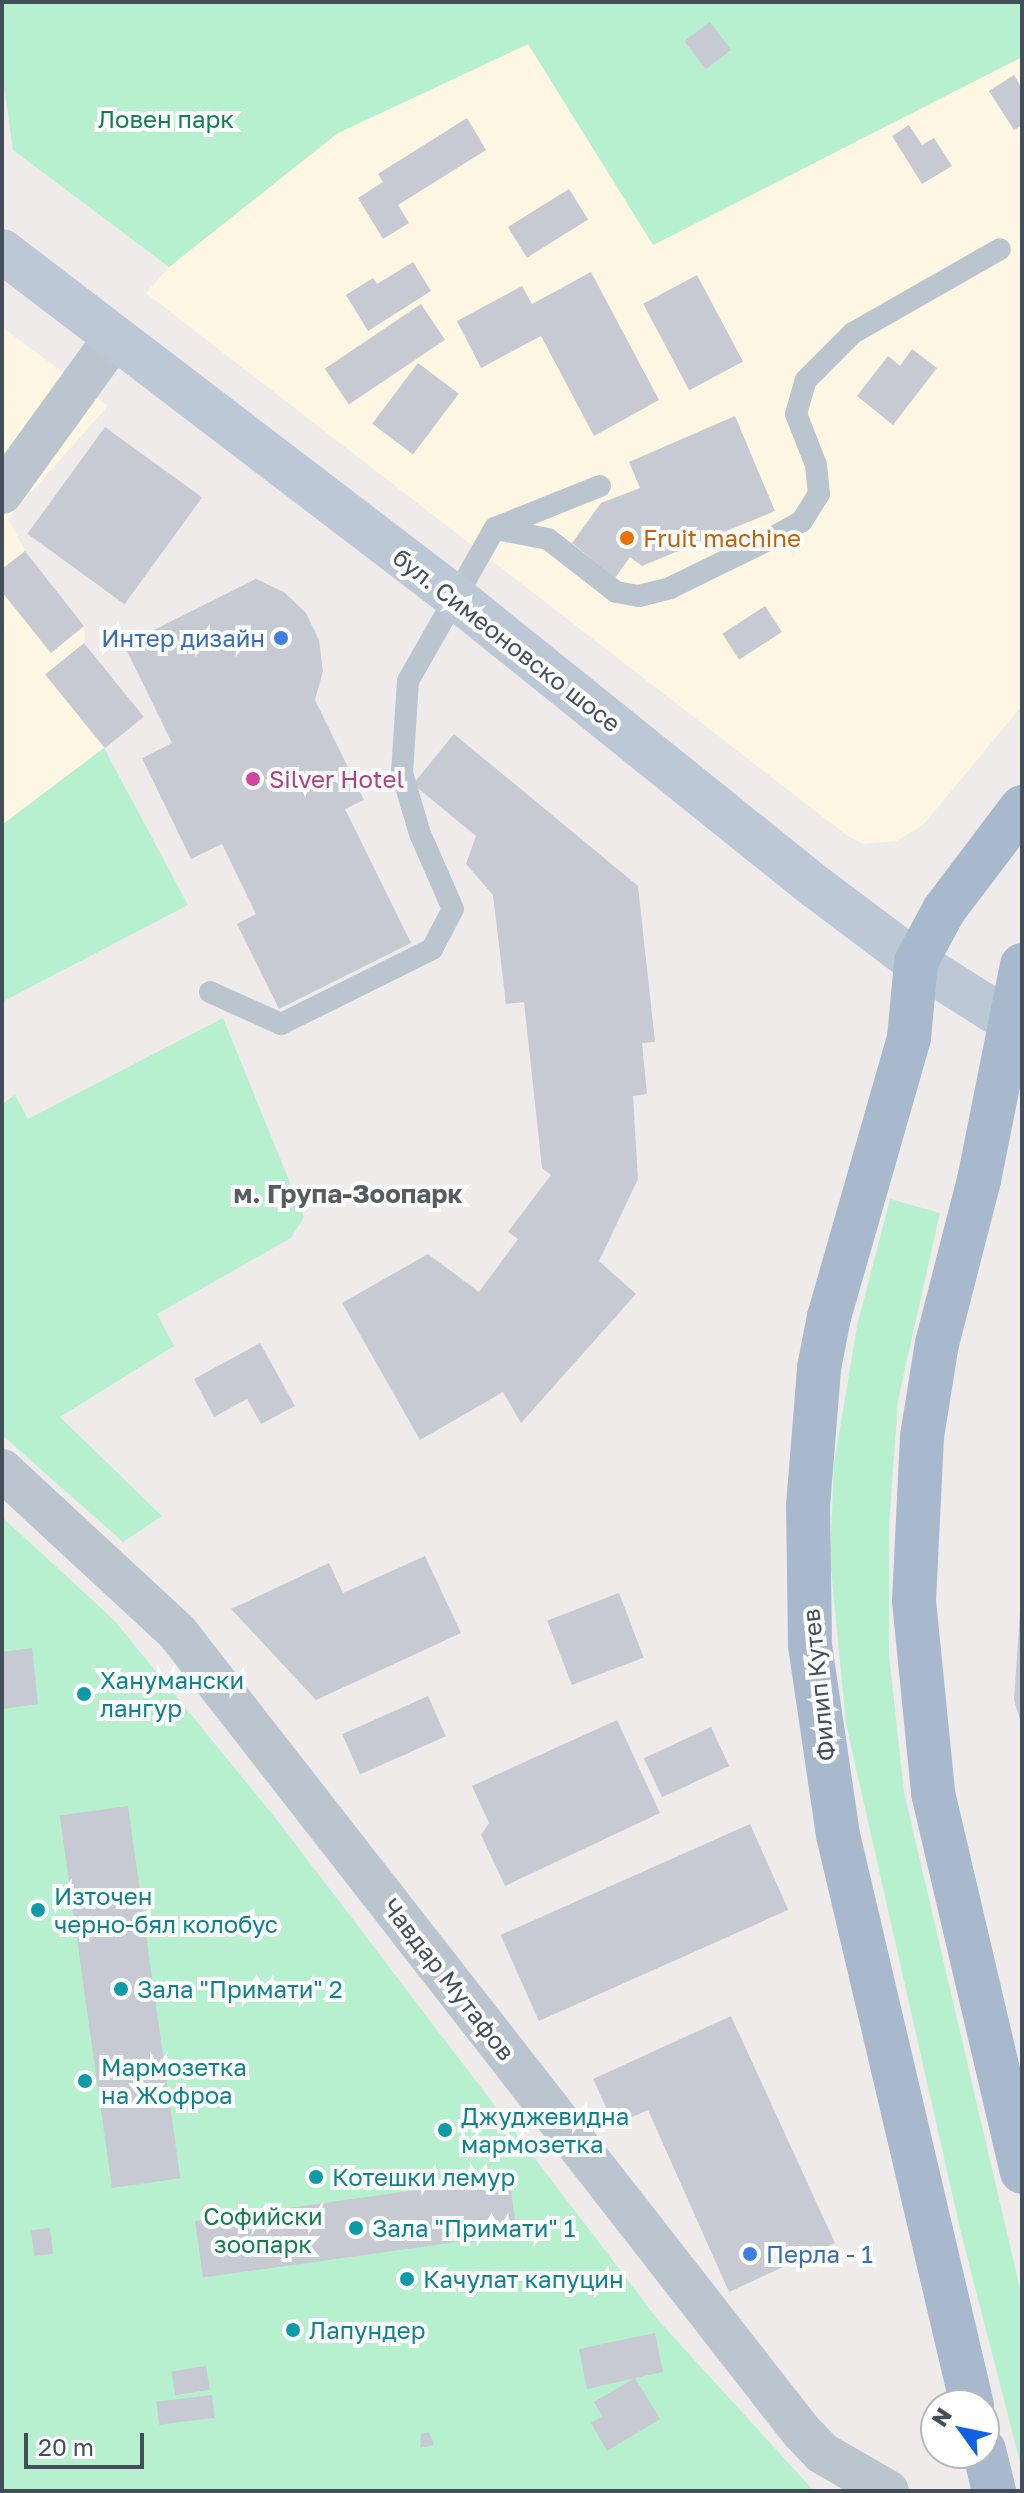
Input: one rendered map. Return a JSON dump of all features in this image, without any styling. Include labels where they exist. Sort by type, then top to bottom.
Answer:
[{"type":"main road","name":"бул. Симеоновско шосе","points":[[2,251],[455,597],[916,962],[1019,1034]]},
{"type":"main road","points":[[916,962],[944,910],[1022,807]]},
{"type":"main road","name":"Филип Кутев","points":[[916,962],[909,1038],[845,1257],[819,1368],[807,1570],[821,1735],[838,1835],[968,2389]]},
{"type":"main road","points":[[1022,965],[1019,1034],[937,1343],[922,1437],[914,1601],[933,1793],[1022,2172]]},
{"type":"main road","points":[[989,2469],[994,2491]]},
{"type":"street","points":[[2,493],[115,337]]},
{"type":"street","name":"Чавдар Мутафов","points":[[2,1470],[177,1632],[801,2431],[822,2453],[888,2491]]},
{"type":"lane","points":[[495,528],[548,539],[616,592],[639,596],[670,588],[768,540],[802,521],[819,494],[816,465],[796,414],[806,380],[853,333],[1000,249]]},
{"type":"lane","points":[[210,992],[281,1024],[432,949],[453,909],[420,834],[402,773],[402,728],[408,681],[495,528],[600,486]]},
{"type":"shaded area","points":[[529,44],[654,245],[1022,57],[1022,706],[924,824],[897,841],[863,844],[845,834],[146,293],[169,267],[338,133]]},
{"type":"shaded area","points":[[2,327],[108,406],[8,518],[25,551],[84,626],[85,644],[144,717],[2,825]]},
{"type":"green space","name":"Ловен парк","points":[[2,2],[1022,2],[1022,57],[653,245],[528,44],[338,133],[169,267],[13,150],[2,72]]},
{"type":"green space","points":[[104,748],[188,905],[2,1002],[2,825]]},
{"type":"green space","points":[[223,1018],[304,1217],[291,1238],[157,1314],[174,1346],[60,1417],[162,1516],[123,1542],[2,1435],[2,1104],[15,1095],[28,1119]]},
{"type":"green space","points":[[890,1199],[940,1213],[898,1400],[889,1527],[889,1654],[904,1792],[1022,2297],[1022,2470],[961,2233],[846,1724],[830,1559],[834,1464],[857,1326]]},
{"type":"green space","name":"Софийски зоопарк","points":[[2,1517],[114,1620],[281,1825],[658,2320],[814,2491],[2,2491]]},
{"type":"building","points":[[710,22],[731,50],[706,69],[684,41]]},
{"type":"building","points":[[1014,75],[1022,89],[1022,125],[1014,130],[989,91]]},
{"type":"building","points":[[467,118],[486,150],[398,205],[409,223],[383,239],[358,198],[383,182],[378,174]]},
{"type":"building","points":[[909,125],[922,145],[934,138],[952,166],[922,184],[892,136]]},
{"type":"building","points":[[569,189],[588,220],[527,258],[508,227]]},
{"type":"building","points":[[413,262],[431,291],[368,331],[346,295],[373,278],[377,284]]},
{"type":"building","points":[[591,272],[659,400],[594,436],[541,336],[481,368],[457,321],[522,286],[532,304]]},
{"type":"building","points":[[697,275],[743,362],[689,390],[643,304]]},
{"type":"building","points":[[421,304],[445,340],[349,405],[325,369]]},
{"type":"building","points":[[912,349],[937,368],[893,425],[857,396],[888,356],[900,366]]},
{"type":"building","points":[[418,363],[459,394],[413,454],[372,424]]},
{"type":"building","points":[[735,416],[775,511],[642,566],[630,557],[615,578],[572,543],[601,503],[640,488],[629,462]]},
{"type":"building","points":[[105,427],[202,498],[124,604],[27,534]]},
{"type":"building","points":[[25,551],[84,626],[51,653],[2,592],[2,569]]},
{"type":"building","name":"Silver Hotel","points":[[256,579],[284,592],[306,613],[319,640],[323,671],[315,700],[364,800],[345,809],[411,943],[279,1009],[237,924],[256,914],[222,844],[191,859],[142,758],[172,743],[124,645]]},
{"type":"building","points":[[765,606],[782,632],[739,660],[722,634]]},
{"type":"building","points":[[84,643],[144,717],[105,748],[45,674]]},
{"type":"building","points":[[454,734],[638,886],[655,1042],[642,1043],[647,1094],[633,1096],[638,1179],[599,1261],[636,1294],[521,1423],[503,1392],[420,1440],[342,1303],[428,1254],[479,1292],[518,1239],[508,1232],[551,1175],[542,1168],[524,1002],[506,1004],[493,895],[466,864],[476,836],[413,784]]},
{"type":"building","points":[[260,1343],[295,1406],[261,1424],[247,1399],[214,1417],[194,1379]]},
{"type":"building","points":[[425,1556],[461,1633],[316,1700],[231,1609],[329,1563],[343,1593]]},
{"type":"building","points":[[619,1593],[644,1657],[572,1685],[547,1621]]},
{"type":"building","points":[[1022,1612],[1021,1723],[1014,1700]]},
{"type":"building","points":[[32,1648],[38,1704],[2,1709],[2,1652]]},
{"type":"building","points":[[428,1696],[446,1736],[360,1774],[342,1734]]},
{"type":"building","points":[[617,1720],[660,1813],[505,1886],[481,1835],[489,1823],[472,1786]]},
{"type":"building","points":[[711,1727],[729,1766],[662,1797],[644,1758]]},
{"type":"building","name":"Зала \"Примати\" 2","points":[[128,1806],[180,2178],[112,2188],[60,1816]]},
{"type":"building","points":[[750,1824],[788,1910],[539,2021],[501,1935]]},
{"type":"building","points":[[731,2016],[835,2243],[729,2292],[648,2110],[614,2125],[593,2079]]},
{"type":"building","name":"Зала \"Примати\" 1","points":[[509,2177],[517,2233],[203,2278],[195,2221]]},
{"type":"building","points":[[50,2228],[53,2254],[34,2256],[31,2230]]},
{"type":"building","points":[[655,2333],[663,2372],[587,2389],[579,2349]]},
{"type":"building","points":[[206,2366],[210,2390],[175,2395],[171,2371]]},
{"type":"building","points":[[635,2378],[660,2419],[607,2451],[591,2423],[602,2416],[594,2402]]},
{"type":"building","points":[[212,2395],[215,2418],[159,2425],[156,2402]]},
{"type":"building","points":[[429,2432],[434,2445],[420,2448],[421,2434]]},
{"type":"place","name":"Fruit machine","points":[[627,538]]},
{"type":"place","name":"Интер дизайн","points":[[281,638]]},
{"type":"place","name":"Silver Hotel","points":[[253,779]]},
{"type":"place","name":"Ханумански лангур","points":[[84,1694]]},
{"type":"place","name":"Източен черно-бял колобус","points":[[38,1910]]},
{"type":"place","name":"Зала \"Примати\" 2","points":[[121,1989]]},
{"type":"place","name":"Мармозетка на Жофроа","points":[[85,2081]]},
{"type":"place","name":"Джуджевидна мармозетка","points":[[445,2130]]},
{"type":"place","name":"Котешки лемур","points":[[316,2177]]},
{"type":"place","name":"Зала \"Примати\" 1","points":[[356,2228]]},
{"type":"place","name":"Перла - 1","points":[[750,2254]]},
{"type":"place","name":"Качулат капуцин","points":[[407,2279]]},
{"type":"place","name":"Лапундер","points":[[293,2330]]},
{"type":"district","name":"м. Група-Зоопарк","points":[[348,1194]]}]
